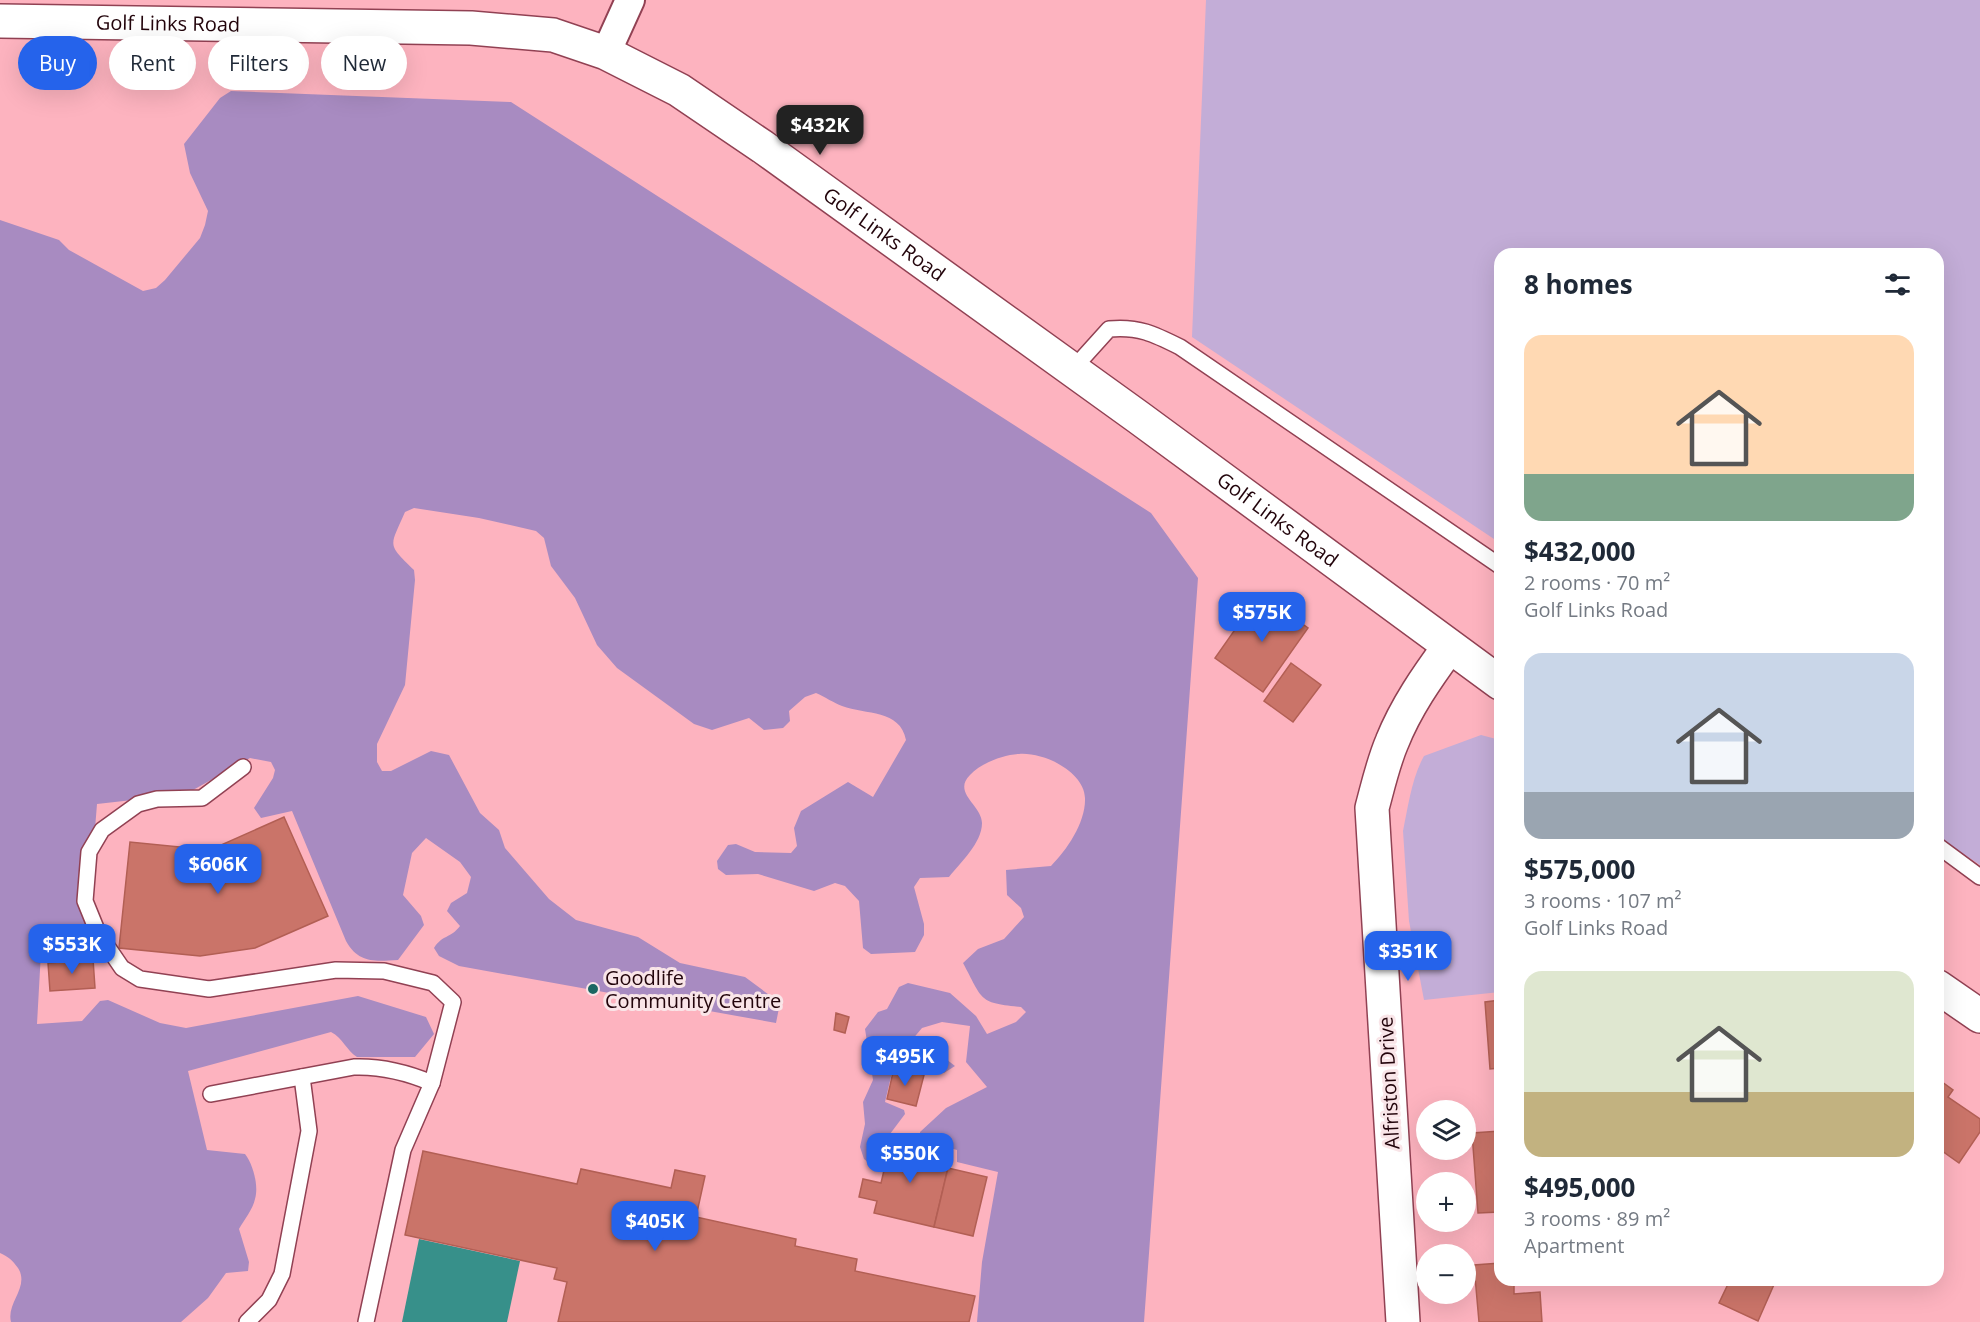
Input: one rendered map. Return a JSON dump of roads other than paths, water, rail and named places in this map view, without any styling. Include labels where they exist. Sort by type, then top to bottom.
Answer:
[{"type":"main road","name":"Golf Links Road","points":[[0,21],[471,28],[553,34],[606,53],[679,90],[763,147],[1494,679]]},
{"type":"main road","name":"Alfriston Drive","points":[[1403,1322],[1372,808],[1391,743],[1414,696],[1449,647]]},
{"type":"main road","points":[[1944,991],[1980,1016]]},
{"type":"street","points":[[606,53],[630,0]]},
{"type":"lane","points":[[1072,370],[1109,329],[1128,327],[1157,335],[1180,347],[1494,562]]},
{"type":"lane","points":[[243,767],[202,798],[157,799],[138,804],[102,830],[89,852],[85,900],[98,933],[109,951],[122,968],[140,979],[208,989],[346,970],[384,971],[433,983],[453,1002],[432,1083],[403,1150],[366,1322]]},
{"type":"lane","points":[[1944,850],[1980,877]]},
{"type":"lane","points":[[211,1094],[354,1067],[376,1066],[396,1070],[432,1083]]},
{"type":"lane","points":[[248,1322],[269,1300],[282,1274],[309,1131],[302,1077]]},
{"type":"water","points":[[419,1239],[520,1261],[507,1322],[402,1322]]},
{"type":"place","name":"Goodlife Community Centre","points":[[593,989]]}]
